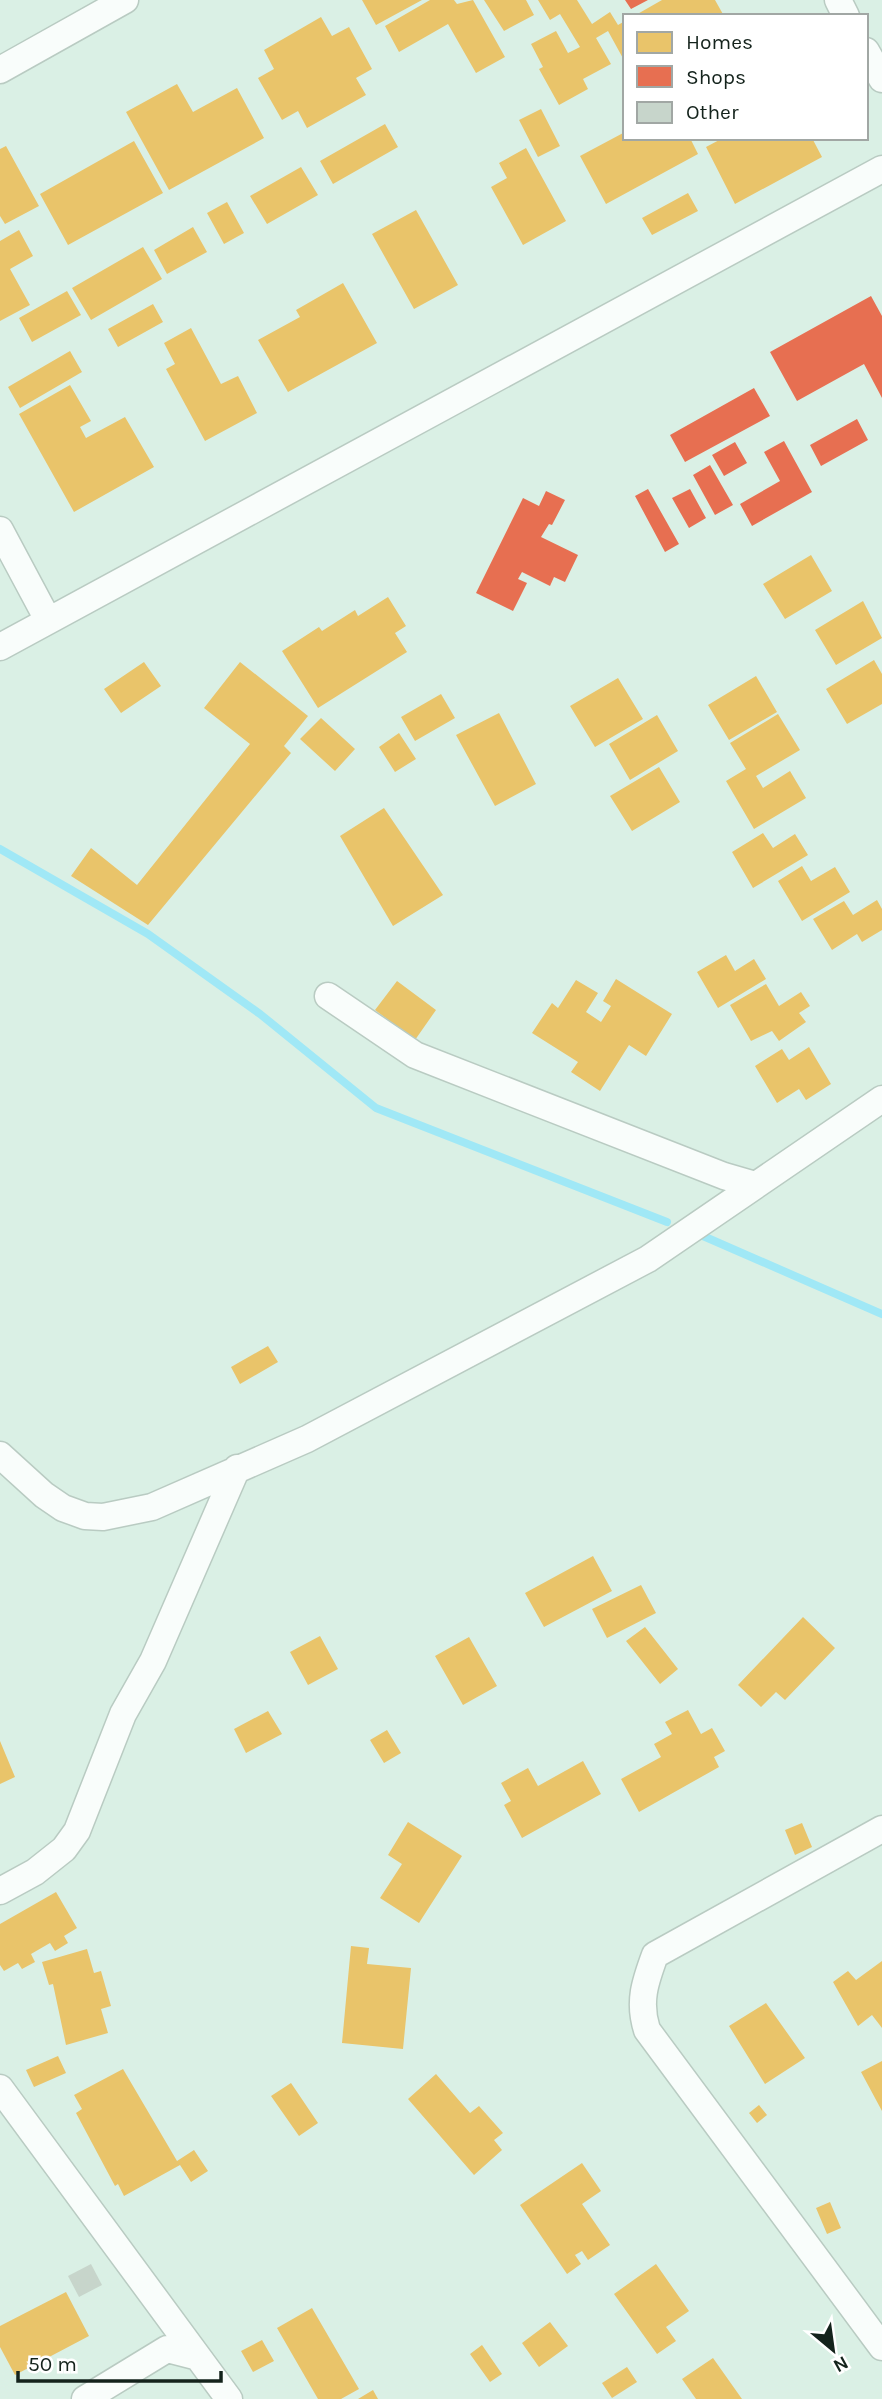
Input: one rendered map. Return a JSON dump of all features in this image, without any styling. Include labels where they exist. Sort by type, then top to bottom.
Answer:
[{"type":"street","points":[[0,70],[125,0]]},
{"type":"street","points":[[868,54],[882,79]]},
{"type":"street","points":[[0,647],[882,169]]},
{"type":"street","points":[[0,530],[48,620]]},
{"type":"street","points":[[328,996],[415,1055],[724,1176],[755,1185]]},
{"type":"street","points":[[0,1455],[22,1478],[63,1508],[85,1516],[103,1517],[152,1507],[307,1439],[648,1259],[882,1099]]},
{"type":"street","points":[[0,1891],[35,1872],[64,1849],[77,1831],[123,1714],[153,1661],[237,1468]]},
{"type":"street","points":[[882,1829],[655,1955],[642,1992],[641,2011],[648,2030],[882,2347]]},
{"type":"street","points":[[0,2088],[229,2399]]},
{"type":"street","points":[[85,2399],[167,2349],[198,2357]]},
{"type":"building: Homes","points":[[362,0],[422,0],[376,25]]},
{"type":"building: Homes","points":[[430,0],[454,0],[457,4],[473,0],[505,57],[476,73],[448,24],[399,52],[385,26]]},
{"type":"building: Homes","points":[[484,0],[526,0],[534,15],[504,31]]},
{"type":"building: Homes","points":[[538,0],[577,0],[592,24],[610,12],[618,25],[623,22],[623,58],[608,31],[596,38],[611,64],[583,79],[588,89],[559,105],[539,69],[543,67],[531,44],[556,31],[568,53],[580,47],[560,14],[550,20]]},
{"type":"building: Homes","points":[[662,0],[715,0],[723,14],[638,14]]},
{"type":"building: Homes","points":[[321,17],[332,36],[349,27],[372,69],[356,78],[366,95],[307,128],[298,111],[282,120],[258,78],[274,69],[264,50]]},
{"type":"building: Homes","points":[[177,84],[193,112],[237,88],[264,138],[169,190],[126,112]]},
{"type":"building: Homes","points":[[541,109],[560,146],[538,157],[519,120]]},
{"type":"building: Homes","points":[[385,124],[398,147],[333,184],[320,161]]},
{"type":"building: Homes","points":[[623,133],[623,140],[691,140],[698,154],[606,204],[580,156]]},
{"type":"building: Homes","points":[[719,140],[813,140],[822,157],[735,204],[706,147]]},
{"type":"building: Homes","points":[[134,141],[163,193],[68,245],[40,194]]},
{"type":"building: Homes","points":[[6,146],[39,206],[5,224],[0,216],[0,149]]},
{"type":"building: Homes","points":[[526,148],[566,221],[523,245],[491,187],[507,178],[499,163]]},
{"type":"building: Homes","points":[[301,167],[318,195],[267,224],[250,196]]},
{"type":"building: Homes","points":[[688,193],[698,211],[652,235],[642,218]]},
{"type":"building: Homes","points":[[227,202],[244,233],[224,244],[207,213]]},
{"type":"building: Homes","points":[[416,210],[458,285],[414,309],[372,234]]},
{"type":"building: Homes","points":[[193,227],[207,252],[167,274],[154,250]]},
{"type":"building: Homes","points":[[19,230],[33,256],[10,269],[30,305],[0,321],[0,241]]},
{"type":"building: Homes","points":[[143,247],[162,279],[91,320],[72,288]]},
{"type":"building: Homes","points":[[343,283],[377,343],[288,392],[258,340],[300,317],[296,310]]},
{"type":"building: Homes","points":[[67,291],[81,315],[32,342],[19,318]]},
{"type":"building: Homes","points":[[153,304],[163,322],[118,347],[108,329]]},
{"type":"building: Homes","points":[[191,328],[221,384],[238,376],[257,413],[205,441],[166,369],[175,364],[164,343]]},
{"type":"building: Homes","points":[[70,351],[82,372],[20,408],[8,387]]},
{"type":"building: Homes","points":[[70,385],[91,421],[80,427],[86,438],[125,417],[154,467],[74,512],[19,414]]},
{"type":"building: Homes","points":[[811,555],[832,591],[785,619],[763,584]]},
{"type":"building: Homes","points":[[388,597],[406,626],[395,633],[407,652],[318,708],[282,651],[319,627],[322,631],[355,610],[358,616]]},
{"type":"building: Homes","points":[[863,601],[882,638],[836,665],[815,630]]},
{"type":"building: Homes","points":[[874,660],[882,674],[882,704],[847,724],[826,689]]},
{"type":"building: Homes","points":[[144,662],[161,686],[121,713],[104,689]]},
{"type":"building: Homes","points":[[240,662],[308,716],[284,746],[291,753],[148,925],[71,876],[91,848],[137,885],[250,744],[204,708]]},
{"type":"building: Homes","points":[[756,676],[777,712],[729,740],[708,705]]},
{"type":"building: Homes","points":[[618,678],[643,719],[595,747],[570,706]]},
{"type":"building: Homes","points":[[441,694],[455,718],[415,741],[401,717]]},
{"type":"building: Homes","points":[[499,713],[536,784],[495,806],[456,735]]},
{"type":"building: Homes","points":[[778,714],[800,750],[756,776],[763,788],[790,771],[806,798],[754,829],[726,781],[746,769],[730,743]]},
{"type":"building: Homes","points":[[657,715],[678,751],[630,780],[609,744]]},
{"type":"building: Homes","points":[[321,718],[355,749],[335,771],[300,739]]},
{"type":"building: Homes","points":[[399,733],[416,759],[395,772],[379,747]]},
{"type":"building: Homes","points":[[659,767],[680,802],[632,831],[610,796]]},
{"type":"building: Homes","points":[[384,808],[443,895],[393,926],[340,836]]},
{"type":"building: Homes","points":[[763,833],[773,848],[795,834],[808,855],[753,888],[732,852]]},
{"type":"building: Homes","points":[[802,866],[811,881],[835,867],[850,892],[802,921],[778,881]]},
{"type":"building: Homes","points":[[877,900],[882,909],[882,930],[862,942],[857,934],[832,950],[813,919],[844,901],[853,915]]},
{"type":"building: Homes","points":[[726,955],[735,971],[754,959],[766,979],[718,1008],[697,972]]},
{"type":"building: Homes","points":[[616,979],[672,1014],[646,1056],[629,1045],[600,1091],[571,1072],[578,1062],[532,1033],[552,1003],[558,1008],[576,980],[598,993],[586,1012],[601,1022],[611,1006],[603,1001]]},
{"type":"building: Homes","points":[[397,981],[436,1010],[415,1040],[375,1010]]},
{"type":"building: Homes","points":[[766,984],[779,1006],[801,992],[810,1006],[799,1013],[806,1022],[779,1041],[772,1031],[751,1041],[730,1005]]},
{"type":"building: Homes","points":[[809,1047],[831,1084],[806,1100],[799,1089],[777,1103],[755,1066],[782,1049],[789,1060]]},
{"type":"building: Homes","points":[[268,1346],[278,1362],[240,1384],[231,1367]]},
{"type":"building: Homes","points":[[593,1556],[612,1591],[544,1627],[525,1593]]},
{"type":"building: Homes","points":[[641,1585],[656,1613],[607,1638],[592,1609]]},
{"type":"building: Homes","points":[[803,1617],[835,1648],[785,1700],[776,1692],[761,1707],[738,1685]]},
{"type":"building: Homes","points":[[645,1627],[678,1669],[660,1684],[626,1641]]},
{"type":"building: Homes","points":[[320,1636],[338,1669],[308,1685],[290,1652]]},
{"type":"building: Homes","points":[[469,1637],[497,1686],[463,1705],[435,1656]]},
{"type":"building: Homes","points":[[688,1710],[701,1734],[712,1728],[725,1751],[714,1757],[719,1767],[639,1812],[621,1779],[661,1757],[654,1744],[672,1734],[665,1722]]},
{"type":"building: Homes","points":[[268,1711],[282,1734],[246,1753],[234,1729]]},
{"type":"building: Homes","points":[[387,1730],[401,1753],[384,1763],[370,1740]]},
{"type":"building: Homes","points":[[0,1741],[15,1777],[0,1784]]},
{"type":"building: Homes","points":[[583,1761],[601,1794],[522,1838],[504,1805],[511,1801],[501,1783],[528,1768],[538,1786]]},
{"type":"building: Homes","points":[[408,1822],[462,1856],[419,1923],[380,1898],[402,1864],[388,1855]]},
{"type":"building: Homes","points":[[802,1823],[812,1847],[795,1855],[785,1830]]},
{"type":"building: Homes","points":[[56,1892],[77,1928],[64,1936],[68,1943],[55,1951],[50,1943],[31,1954],[35,1962],[22,1969],[18,1963],[4,1971],[0,1965],[0,1924]]},
{"type":"building: Homes","points":[[351,1946],[369,1948],[367,1964],[411,1968],[403,2049],[342,2043]]},
{"type":"building: Homes","points":[[87,1949],[94,1973],[101,1971],[111,2006],[101,2009],[108,2033],[66,2045],[53,1984],[49,1985],[42,1962]]},
{"type":"building: Homes","points":[[882,1961],[882,2028],[872,2015],[858,2026],[833,1982],[848,1971],[856,1980]]},
{"type":"building: Homes","points":[[766,2003],[805,2058],[765,2084],[729,2026]]},
{"type":"building: Homes","points":[[58,2056],[66,2073],[34,2087],[26,2070]]},
{"type":"building: Homes","points":[[882,2061],[882,2111],[861,2072]]},
{"type":"building: Homes","points":[[123,2069],[177,2161],[194,2150],[208,2171],[191,2182],[180,2165],[124,2196],[118,2184],[115,2186],[76,2113],[82,2109],[74,2095]]},
{"type":"building: Homes","points":[[436,2074],[470,2113],[479,2106],[503,2133],[494,2140],[502,2150],[474,2175],[408,2099]]},
{"type":"building: Homes","points":[[291,2083],[318,2123],[299,2136],[271,2096]]},
{"type":"building: Homes","points":[[759,2105],[767,2115],[757,2123],[749,2113]]},
{"type":"building: Homes","points":[[582,2163],[601,2191],[582,2204],[610,2245],[588,2260],[582,2251],[575,2255],[581,2264],[567,2274],[520,2205]]},
{"type":"building: Homes","points":[[830,2202],[841,2228],[827,2234],[816,2208]]},
{"type":"building: Homes","points":[[656,2264],[689,2311],[666,2327],[676,2341],[657,2354],[614,2294]]},
{"type":"building: Homes","points":[[66,2292],[89,2336],[15,2375],[0,2347],[0,2326]]},
{"type":"building: Homes","points":[[312,2308],[359,2389],[341,2399],[318,2399],[277,2328]]},
{"type":"building: Homes","points":[[550,2322],[568,2346],[539,2367],[522,2343]]},
{"type":"building: Homes","points":[[262,2340],[274,2361],[253,2372],[241,2351]]},
{"type":"building: Homes","points":[[482,2345],[502,2374],[490,2382],[470,2354]]},
{"type":"building: Homes","points":[[713,2358],[742,2399],[696,2399],[682,2379]]},
{"type":"building: Homes","points":[[627,2367],[637,2382],[612,2398],[602,2383]]},
{"type":"building: Homes","points":[[373,2390],[378,2399],[358,2399]]},
{"type":"building: Shops","points":[[625,0],[648,0],[631,9]]},
{"type":"building: Shops","points":[[871,296],[882,316],[882,398],[864,364],[797,401],[770,352]]},
{"type":"building: Shops","points":[[754,388],[770,416],[685,462],[670,435]]},
{"type":"building: Shops","points":[[857,419],[868,440],[821,466],[810,445]]},
{"type":"building: Shops","points":[[784,441],[812,492],[752,526],[740,504],[780,481],[764,452]]},
{"type":"building: Shops","points":[[735,442],[747,463],[724,476],[712,455]]},
{"type":"building: Shops","points":[[710,465],[733,505],[715,515],[693,475]]},
{"type":"building: Shops","points":[[648,489],[679,544],[665,552],[635,496]]},
{"type":"building: Shops","points":[[690,489],[706,518],[689,528],[672,498]]},
{"type":"building: Shops","points":[[546,491],[565,500],[552,525],[549,524],[541,537],[578,555],[565,582],[554,577],[550,586],[522,572],[518,579],[527,583],[513,611],[476,593],[523,498],[539,506]]},
{"type":"building: Other","points":[[91,2264],[102,2285],[79,2297],[68,2276]]},
{"type":"waterway","points":[[0,849],[148,934],[260,1014],[376,1108],[667,1222]]},
{"type":"waterway","points":[[703,1236],[882,1314]]}]
